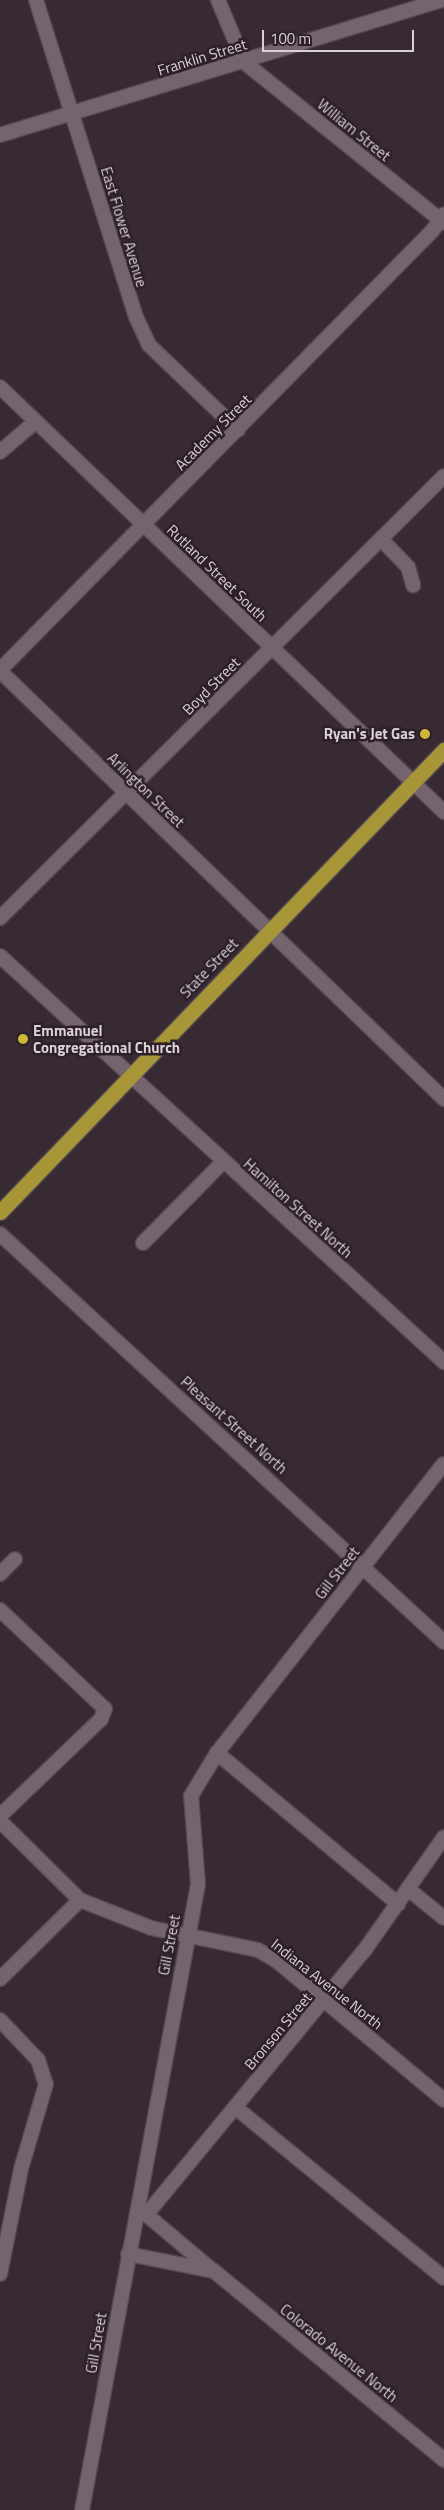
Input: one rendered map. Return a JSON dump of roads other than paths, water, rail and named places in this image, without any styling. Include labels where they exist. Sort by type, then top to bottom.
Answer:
[{"type":"highway","name":"State Street","points":[[0,1212],[444,750]]},
{"type":"street","name":"East Flower Avenue","points":[[36,0],[136,318],[149,345],[238,430]]},
{"type":"street","points":[[218,0],[244,62]]},
{"type":"street","name":"Franklin Street","points":[[0,135],[244,62],[441,0]]},
{"type":"street","name":"William Street","points":[[244,62],[443,219]]},
{"type":"street","name":"Academy Street","points":[[0,670],[238,430],[443,219]]},
{"type":"street","name":"Rutland Street South","points":[[0,387],[142,525],[444,812]]},
{"type":"street","points":[[0,452],[36,422]]},
{"type":"street","name":"Boyd Street","points":[[0,918],[444,476]]},
{"type":"street","points":[[381,539],[408,567],[413,585]]},
{"type":"street","name":"Arlington Street","points":[[0,670],[268,932],[444,1100]]},
{"type":"street","name":"Hamilton Street North","points":[[0,956],[223,1162],[444,1362]]},
{"type":"street","points":[[143,1243],[223,1162]]},
{"type":"street","name":"Pleasant Street North","points":[[0,1234],[364,1565],[444,1642]]},
{"type":"street","name":"Gill Street","points":[[82,2510],[128,2254],[142,2210],[187,1936],[198,1884],[190,1796],[217,1753],[444,1464]]},
{"type":"street","points":[[0,1574],[15,1559]]},
{"type":"street","points":[[0,1610],[105,1709],[100,1719],[0,1816]]},
{"type":"street","points":[[217,1753],[398,1904]]},
{"type":"street","name":"Indiana Avenue North","points":[[0,1821],[80,1900],[152,1928],[258,1950],[325,2000],[444,2100]]},
{"type":"street","name":"Bronson Street","points":[[142,2210],[235,2107],[325,2000],[398,1904],[444,1837]]},
{"type":"street","points":[[408,1889],[444,1918]]},
{"type":"street","points":[[0,1979],[80,1900]]},
{"type":"street","points":[[0,2020],[38,2060],[46,2084],[21,2169],[0,2274]]},
{"type":"street","points":[[235,2107],[444,2278]]},
{"type":"street","name":"Colorado Avenue North","points":[[142,2210],[444,2460]]},
{"type":"street","name":"Colorado Avenue North","points":[[128,2254],[214,2271]]},
{"type":"place","name":"Ryan's Jet Gas","points":[[425,734]]},
{"type":"place","name":"Emmanuel Congregational Church","points":[[23,1039]]}]
